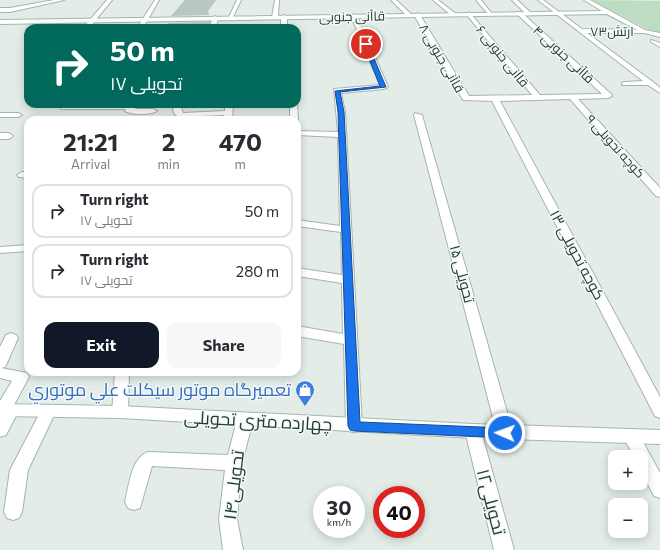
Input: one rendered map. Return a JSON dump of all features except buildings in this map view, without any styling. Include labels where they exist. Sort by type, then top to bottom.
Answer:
[{"type":"street","points":[[40,4],[50,0]]},
{"type":"street","points":[[0,10],[9,7],[62,0]]},
{"type":"street","points":[[89,24],[110,0]]},
{"type":"street","points":[[142,24],[157,0]]},
{"type":"street","points":[[230,18],[240,0]]},
{"type":"street","points":[[275,17],[277,0]]},
{"type":"street","points":[[393,0],[409,15]]},
{"type":"street","points":[[435,0],[453,14]]},
{"type":"street","points":[[478,0],[491,14]]},
{"type":"street","points":[[514,0],[528,13]]},
{"type":"street","points":[[540,0],[660,91]]},
{"type":"street","points":[[586,0],[644,31],[660,35]]},
{"type":"street","points":[[0,21],[9,7]]},
{"type":"street","name":"قاآنی جنوبی","points":[[0,21],[91,21],[608,12]]},
{"type":"street","name":"قاآنی جنوبی ۴","points":[[520,13],[608,96],[572,97]]},
{"type":"street","name":"قاآنی جنوبی ۶","points":[[469,14],[538,98]]},
{"type":"street","name":"قاآنی جنوبی ۸","points":[[417,15],[466,98],[495,99]]},
{"type":"street","points":[[354,16],[384,87],[337,91],[342,134],[354,426]]},
{"type":"street","points":[[284,17],[284,24]]},
{"type":"street","points":[[214,24],[215,18]]},
{"type":"street","name":"ارتش۷۳","points":[[580,31],[644,31]]},
{"type":"street","points":[[653,42],[660,45]]},
{"type":"street","points":[[624,84],[650,83]]},
{"type":"street","points":[[495,99],[572,97]]},
{"type":"street","name":"کوچه تحویلی ۹","points":[[572,97],[660,194]]},
{"type":"street","name":"کوچه تحویلی ۱۳","points":[[495,99],[660,412]]},
{"type":"street","points":[[137,108],[153,111]]},
{"type":"street","points":[[177,108],[178,113],[181,115],[222,114]]},
{"type":"street","points":[[0,115],[18,115]]},
{"type":"street","name":"تحویلی ۱۵","points":[[418,115],[505,433]]},
{"type":"street","points":[[301,133],[342,134]]},
{"type":"street","points":[[301,224],[346,230]]},
{"type":"street","points":[[0,250],[24,248]]},
{"type":"street","points":[[301,273],[348,280]]},
{"type":"street","points":[[301,332],[351,340]]},
{"type":"street","points":[[0,363],[11,338]]},
{"type":"street","points":[[0,373],[22,377],[5,410],[0,430]]},
{"type":"street","points":[[120,412],[122,376]]},
{"type":"street","name":"چهارده متری تحویلی","points":[[5,410],[120,412],[473,432],[660,437]]},
{"type":"street","points":[[13,512],[20,470],[48,411]]},
{"type":"street","name":"تحویلی۱۴","points":[[233,550],[228,519],[234,463],[245,420]]},
{"type":"street","name":"تحویلی۱۲","points":[[473,432],[504,550]]},
{"type":"street","points":[[631,436],[660,490]]},
{"type":"street","points":[[134,502],[144,463],[148,459],[234,463]]},
{"type":"green space","points":[[592,0],[660,1],[660,33],[649,30]]},
{"type":"place","name":"تعميرگاه موتور سيكلت علي موتوري","points":[[305,407]]},
{"type":"route","points":[[366,44],[384,87],[381,89],[337,91],[341,112],[354,426],[505,433]]}]
